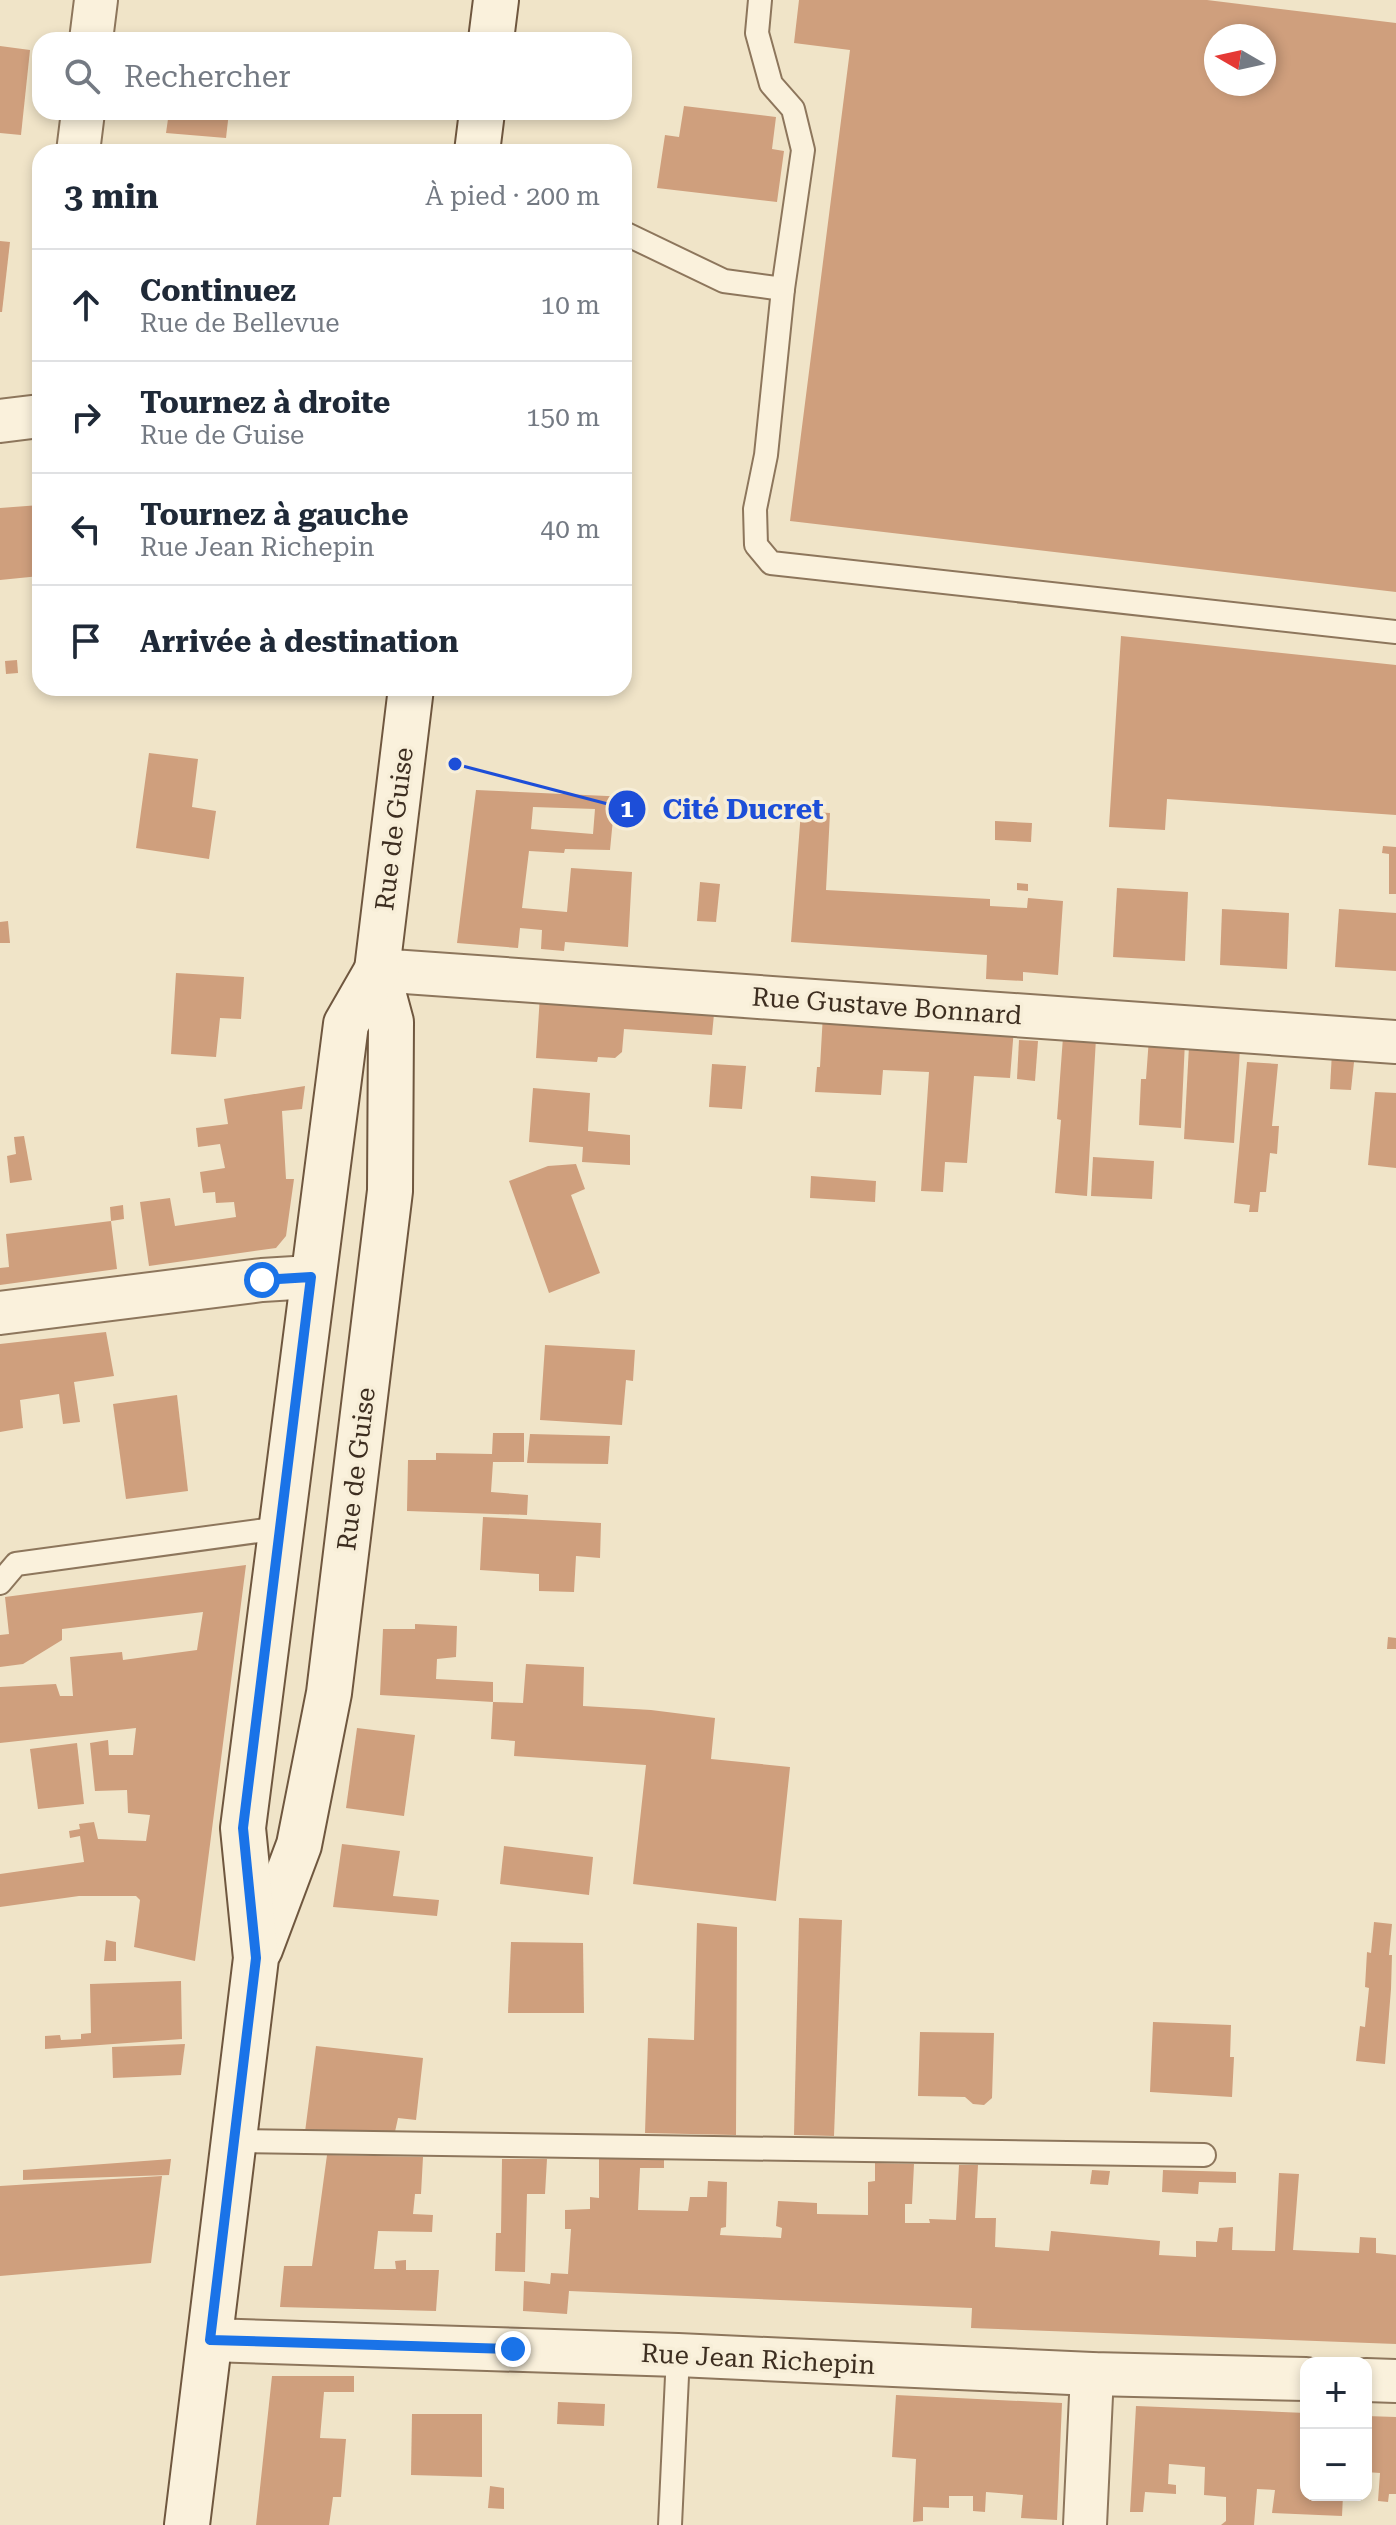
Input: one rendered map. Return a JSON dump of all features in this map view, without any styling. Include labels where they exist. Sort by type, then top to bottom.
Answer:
[{"type":"main road","points":[[492,32],[496,0]]},
{"type":"main road","points":[[478,144],[481,120]]},
{"type":"main road","name":"Rue de Guise","points":[[256,1958],[299,1845],[329,1693],[390,1191],[391,1022],[377,970],[410,696]]},
{"type":"main road","name":"Rue de Guise","points":[[187,2525],[256,1958],[243,1828],[311,1277],[346,1024],[377,970]]},
{"type":"main road","points":[[311,1277],[329,1297],[347,1331],[303,1670],[329,1693]]},
{"type":"street","points":[[92,32],[96,0]]},
{"type":"street","points":[[79,144],[82,120]]},
{"type":"street","points":[[0,421],[32,417]]},
{"type":"street","name":"Rue Gustave Bonnard","points":[[377,970],[1396,1042]]},
{"type":"street","points":[[0,1313],[262,1280],[311,1277]]},
{"type":"street","name":"Rue Jean Richepin","points":[[210,2340],[678,2355],[1092,2374],[1300,2379]]},
{"type":"street","points":[[1085,2525],[1092,2374]]},
{"type":"street","points":[[1372,2380],[1396,2381]]},
{"type":"lane","points":[[760,0],[757,33],[771,84],[793,109],[803,150],[783,289],[766,455],[755,509],[756,545],[771,563],[1396,632]]},
{"type":"lane","points":[[632,237],[724,281],[783,289]]},
{"type":"lane","points":[[0,1583],[16,1564],[280,1528]]},
{"type":"lane","points":[[234,2141],[1204,2155]]},
{"type":"lane","points":[[670,2525],[678,2355]]},
{"type":"building","points":[[799,0],[1207,0],[1396,23],[1396,592],[790,521],[850,50],[794,43]]},
{"type":"building","points":[[0,46],[30,50],[21,135],[0,133]]},
{"type":"building","points":[[684,106],[776,117],[772,149],[784,151],[777,202],[657,188],[665,135],[679,137]]},
{"type":"building","points":[[168,120],[228,120],[226,138],[166,133]]},
{"type":"building","points":[[0,241],[10,242],[2,312],[0,312]]},
{"type":"building","points":[[32,506],[32,577],[0,580],[0,508]]},
{"type":"building","points":[[1121,636],[1396,665],[1396,815],[1167,799],[1165,830],[1109,827]]},
{"type":"building","points":[[17,660],[18,673],[6,674],[5,661]]},
{"type":"building","points":[[149,753],[198,759],[192,807],[216,811],[209,859],[136,848]]},
{"type":"building","points":[[476,790],[629,797],[626,820],[613,819],[610,850],[565,849],[564,853],[529,851],[522,908],[567,912],[571,868],[632,872],[628,947],[565,942],[564,951],[541,949],[542,930],[520,928],[518,948],[457,943]],"holes":[[[533,807],[595,809],[593,834],[531,829]]]},
{"type":"building","points":[[801,811],[830,813],[826,890],[990,899],[990,906],[1027,908],[1028,898],[1063,901],[1058,975],[1023,972],[1023,981],[986,979],[987,955],[791,942]]},
{"type":"building","points":[[995,821],[1032,823],[1031,842],[995,840]]},
{"type":"building","points":[[1383,846],[1396,847],[1396,894],[1389,894],[1389,854],[1382,853]]},
{"type":"building","points":[[700,882],[720,884],[716,922],[697,921]]},
{"type":"building","points":[[1017,883],[1028,884],[1028,891],[1017,890]]},
{"type":"building","points":[[1117,888],[1188,892],[1185,961],[1113,957]]},
{"type":"building","points":[[1222,909],[1289,913],[1287,969],[1220,965]]},
{"type":"building","points":[[1339,909],[1396,913],[1396,971],[1335,967]]},
{"type":"building","points":[[8,921],[10,943],[0,943],[0,922]]},
{"type":"building","points":[[176,973],[244,977],[241,1019],[220,1018],[216,1057],[171,1054]]},
{"type":"building","points":[[540,995],[714,1014],[712,1035],[624,1029],[622,1052],[615,1058],[598,1057],[597,1062],[536,1058]]},
{"type":"building","points":[[823,1014],[1014,1028],[1010,1078],[974,1076],[967,1163],[945,1162],[943,1192],[921,1191],[929,1072],[883,1070],[881,1095],[815,1092],[817,1067],[820,1067]]},
{"type":"building","points":[[1063,1037],[1096,1038],[1087,1196],[1055,1193]]},
{"type":"building","points":[[1149,1038],[1185,1041],[1181,1128],[1139,1125],[1141,1079],[1146,1079]]},
{"type":"building","points":[[1019,1040],[1038,1041],[1035,1081],[1017,1079]]},
{"type":"building","points":[[1189,1046],[1240,1048],[1234,1143],[1184,1139]]},
{"type":"building","points":[[1332,1052],[1355,1053],[1351,1090],[1330,1089]]},
{"type":"building","points":[[1247,1062],[1278,1064],[1272,1126],[1279,1126],[1277,1154],[1270,1153],[1266,1192],[1260,1192],[1258,1212],[1249,1212],[1250,1205],[1234,1203]]},
{"type":"building","points":[[712,1064],[746,1066],[742,1109],[709,1107]]},
{"type":"building","points":[[305,1086],[302,1109],[282,1111],[286,1179],[294,1179],[286,1236],[276,1248],[149,1266],[140,1202],[170,1198],[175,1226],[236,1217],[234,1202],[216,1203],[215,1192],[203,1193],[200,1172],[225,1168],[220,1144],[198,1147],[196,1128],[228,1124],[224,1099]]},
{"type":"building","points":[[533,1088],[590,1093],[588,1131],[630,1135],[630,1165],[582,1162],[583,1147],[529,1142]]},
{"type":"building","points":[[1375,1092],[1396,1093],[1396,1168],[1368,1165]]},
{"type":"building","points":[[24,1136],[32,1180],[10,1183],[7,1156],[16,1154],[14,1137]]},
{"type":"building","points":[[1093,1157],[1154,1161],[1152,1199],[1091,1196]]},
{"type":"building","points":[[576,1164],[585,1189],[571,1195],[600,1273],[549,1293],[509,1181],[548,1166]]},
{"type":"building","points":[[811,1176],[876,1181],[875,1202],[810,1198]]},
{"type":"building","points":[[123,1205],[124,1219],[111,1221],[110,1207]]},
{"type":"building","points":[[111,1221],[117,1269],[0,1285],[0,1268],[9,1267],[6,1234]]},
{"type":"building","points":[[106,1332],[114,1376],[74,1382],[80,1422],[63,1424],[59,1394],[20,1400],[23,1428],[0,1432],[0,1344]]},
{"type":"building","points":[[545,1345],[635,1350],[633,1381],[626,1380],[622,1425],[540,1420]]},
{"type":"building","points":[[177,1395],[188,1491],[126,1499],[113,1404]]},
{"type":"building","points":[[493,1433],[524,1433],[524,1462],[493,1462],[491,1492],[528,1495],[527,1515],[407,1511],[408,1460],[436,1460],[436,1453],[492,1454]]},
{"type":"building","points":[[530,1434],[610,1436],[608,1464],[527,1463]]},
{"type":"building","points":[[483,1517],[601,1523],[600,1558],[576,1556],[574,1592],[539,1591],[539,1574],[480,1570]]},
{"type":"building","points":[[246,1565],[195,1961],[134,1947],[140,1900],[136,1896],[79,1896],[0,1907],[0,1874],[84,1862],[80,1836],[70,1838],[69,1831],[80,1829],[79,1824],[94,1822],[98,1839],[146,1841],[150,1815],[128,1813],[127,1790],[95,1791],[90,1743],[108,1740],[109,1755],[133,1755],[136,1728],[0,1743],[0,1687],[56,1684],[60,1696],[73,1696],[70,1657],[122,1652],[123,1660],[197,1650],[203,1612],[62,1629],[62,1640],[23,1664],[0,1667],[0,1635],[9,1634],[5,1597]]},
{"type":"building","points":[[415,1624],[457,1626],[456,1657],[437,1659],[436,1679],[493,1682],[493,1702],[380,1695],[383,1629],[415,1629]]},
{"type":"building","points":[[1388,1637],[1396,1638],[1396,1649],[1387,1649]]},
{"type":"building","points":[[526,1664],[584,1667],[583,1706],[715,1718],[711,1759],[790,1767],[776,1901],[633,1884],[646,1765],[514,1756],[515,1741],[491,1739],[493,1702],[523,1703]]},
{"type":"building","points":[[357,1728],[415,1735],[404,1816],[346,1808]]},
{"type":"building","points":[[77,1743],[84,1804],[38,1809],[30,1749]]},
{"type":"building","points":[[342,1844],[400,1851],[393,1896],[439,1900],[437,1916],[333,1907]]},
{"type":"building","points":[[504,1846],[593,1857],[589,1895],[500,1884]]},
{"type":"building","points":[[799,1918],[842,1920],[834,2136],[794,2135]]},
{"type":"building","points":[[1374,1922],[1392,1924],[1385,2064],[1356,2061],[1360,2026],[1365,2027],[1369,1988],[1365,1987],[1367,1952],[1371,1953]]},
{"type":"building","points":[[697,1923],[737,1927],[736,2135],[645,2133],[648,2038],[694,2040]]},
{"type":"building","points":[[106,1940],[116,1942],[116,1961],[104,1961]]},
{"type":"building","points":[[511,1942],[583,1943],[584,2013],[508,2013]]},
{"type":"building","points":[[181,1981],[182,2039],[45,2049],[45,2036],[60,2035],[61,2040],[81,2039],[81,2034],[91,2033],[90,1984]]},
{"type":"building","points":[[1153,2022],[1231,2025],[1230,2057],[1234,2057],[1232,2097],[1150,2092]]},
{"type":"building","points":[[920,2032],[994,2033],[992,2098],[984,2105],[973,2104],[965,2097],[918,2096]]},
{"type":"building","points":[[185,2044],[181,2075],[113,2078],[112,2047]]},
{"type":"building","points":[[316,2046],[423,2058],[416,2120],[398,2118],[393,2141],[305,2132]]},
{"type":"building","points":[[327,2155],[423,2157],[421,2194],[415,2194],[413,2214],[433,2215],[432,2232],[378,2231],[374,2269],[396,2269],[395,2261],[406,2260],[406,2270],[439,2270],[436,2311],[280,2307],[284,2266],[312,2266]]},
{"type":"building","points":[[171,2159],[169,2175],[23,2180],[23,2170]]},
{"type":"building","points":[[502,2159],[547,2159],[545,2194],[527,2194],[525,2272],[495,2271],[496,2233],[501,2233]]},
{"type":"building","points":[[599,2159],[664,2159],[664,2168],[640,2168],[638,2210],[688,2211],[690,2197],[707,2197],[708,2181],[727,2182],[726,2227],[721,2228],[720,2235],[781,2238],[782,2228],[776,2226],[778,2201],[817,2203],[817,2214],[868,2215],[868,2182],[875,2181],[875,2163],[914,2164],[912,2204],[905,2204],[905,2223],[930,2223],[929,2219],[956,2220],[959,2165],[978,2165],[975,2218],[996,2218],[995,2247],[1049,2251],[1051,2231],[1160,2241],[1159,2255],[1196,2257],[1196,2241],[1217,2242],[1219,2228],[1233,2227],[1232,2250],[1275,2251],[1279,2173],[1299,2174],[1293,2250],[1359,2253],[1360,2237],[1376,2238],[1376,2253],[1396,2255],[1396,2344],[971,2328],[972,2308],[569,2291],[567,2314],[523,2311],[524,2281],[550,2284],[551,2273],[568,2274],[571,2229],[565,2229],[565,2210],[590,2209],[590,2197],[599,2198]]},
{"type":"building","points":[[1092,2170],[1110,2171],[1108,2185],[1090,2184]]},
{"type":"building","points":[[1163,2170],[1236,2172],[1236,2183],[1199,2182],[1198,2194],[1162,2192]]},
{"type":"building","points":[[162,2176],[151,2263],[0,2276],[0,2186]]},
{"type":"building","points":[[272,2376],[354,2376],[354,2392],[324,2392],[320,2438],[346,2439],[341,2497],[333,2497],[329,2525],[256,2525]]},
{"type":"building","points":[[896,2395],[1062,2403],[1057,2520],[1021,2518],[1023,2495],[986,2492],[985,2512],[973,2511],[973,2496],[949,2496],[949,2508],[923,2507],[923,2521],[913,2522],[916,2459],[892,2457]]},
{"type":"building","points":[[558,2402],[605,2404],[604,2426],[557,2424]]},
{"type":"building","points":[[1136,2406],[1300,2413],[1300,2501],[1343,2501],[1342,2516],[1272,2513],[1275,2490],[1257,2489],[1254,2525],[1221,2525],[1226,2521],[1226,2497],[1204,2495],[1205,2467],[1169,2464],[1168,2484],[1176,2485],[1176,2494],[1145,2492],[1143,2512],[1130,2512]]},
{"type":"building","points":[[412,2414],[482,2414],[482,2477],[411,2475]]},
{"type":"building","points":[[1372,2416],[1396,2417],[1396,2494],[1389,2494],[1388,2502],[1378,2501],[1380,2473],[1372,2472]]},
{"type":"building","points":[[490,2486],[504,2488],[504,2509],[488,2508]]},
{"type":"place","name":"Cité Ducret","points":[[455,764]]},
{"type":"route","points":[[262,1280],[311,1277],[243,1828],[256,1958],[210,2340],[513,2349]]}]
